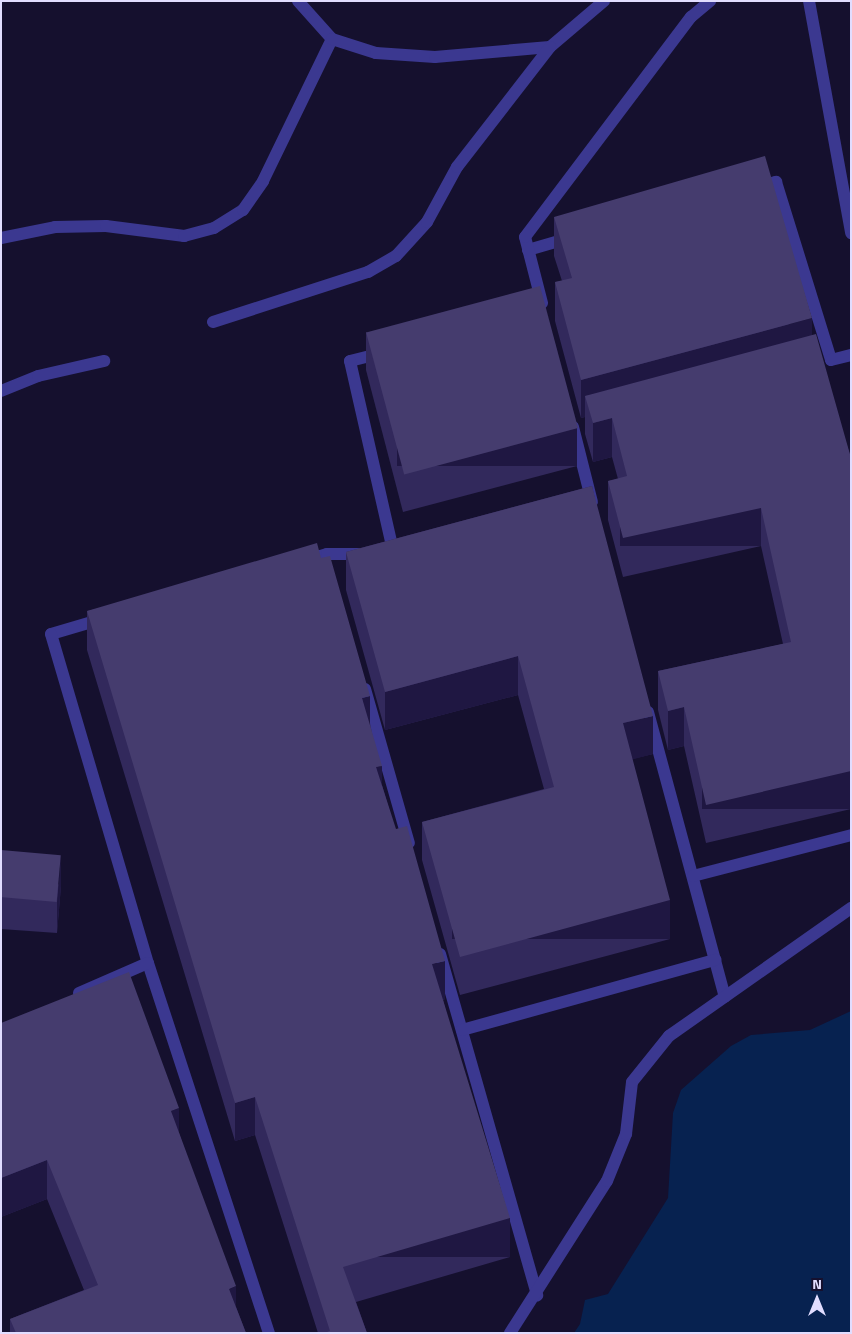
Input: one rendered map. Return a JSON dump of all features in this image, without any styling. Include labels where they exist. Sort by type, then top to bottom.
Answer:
[{"type":"street","points":[[298,1],[332,39],[376,54],[435,57],[550,47]]},
{"type":"street","points":[[213,322],[368,272],[396,256],[427,222],[457,167],[550,47],[604,1]]},
{"type":"street","points":[[542,315],[525,237],[691,17],[710,1]]},
{"type":"street","points":[[809,1],[851,233]]},
{"type":"street","points":[[1,238],[55,227],[106,226],[184,236],[214,228],[243,210],[263,181],[332,39]]},
{"type":"street","points":[[748,190],[776,182],[832,360]]},
{"type":"street","points":[[528,250],[586,234]]},
{"type":"street","points":[[383,553],[350,361],[399,348]]},
{"type":"street","points":[[812,365],[851,355]]},
{"type":"street","points":[[1,391],[38,376],[104,361]]},
{"type":"street","points":[[569,411],[585,496],[595,514]]},
{"type":"street","points":[[573,429],[592,424]]},
{"type":"street","points":[[289,565],[327,554],[383,553],[412,546]]},
{"type":"street","points":[[327,554],[333,573]]},
{"type":"street","points":[[118,615],[51,634],[148,963],[269,1333]]},
{"type":"street","points":[[362,678],[414,859]]},
{"type":"street","points":[[644,695],[725,997]]},
{"type":"street","points":[[693,876],[851,835]]},
{"type":"street","points":[[510,1333],[537,1295],[607,1181],[626,1134],[632,1082],[669,1036],[851,908]]},
{"type":"street","points":[[438,944],[537,1295]]},
{"type":"street","points":[[462,1030],[715,960]]},
{"type":"street","points":[[65,999],[148,963]]},
{"type":"water","points":[[851,1011],[851,1333],[574,1333],[580,1324],[585,1300],[608,1294],[668,1198],[673,1113],[681,1090],[731,1046],[751,1035],[810,1030]]},
{"type":"building","points":[[765,156],[812,318],[581,380],[555,282],[572,278],[554,217]]},
{"type":"building","points":[[540,286],[578,428],[404,475],[366,333]]},
{"type":"building","points":[[816,334],[851,458],[851,771],[706,805],[684,707],[668,711],[658,671],[791,642],[761,508],[623,538],[608,481],[627,476],[612,418],[593,423],[585,396]]},
{"type":"building","points":[[592,486],[653,716],[623,723],[670,900],[460,957],[422,822],[554,787],[518,656],[385,692],[346,552]]},
{"type":"building","points":[[317,543],[321,558],[330,556],[370,696],[362,698],[382,766],[376,767],[396,829],[407,826],[445,961],[432,964],[510,1218],[343,1267],[367,1333],[324,1333],[330,1331],[255,1097],[235,1103],[87,611]]},
{"type":"building","points":[[1,850],[61,855],[57,902],[1,897]]},
{"type":"building","points":[[129,972],[179,1108],[171,1111],[236,1286],[229,1289],[246,1333],[16,1333],[10,1319],[98,1285],[47,1160],[1,1178],[1,1023]]}]
